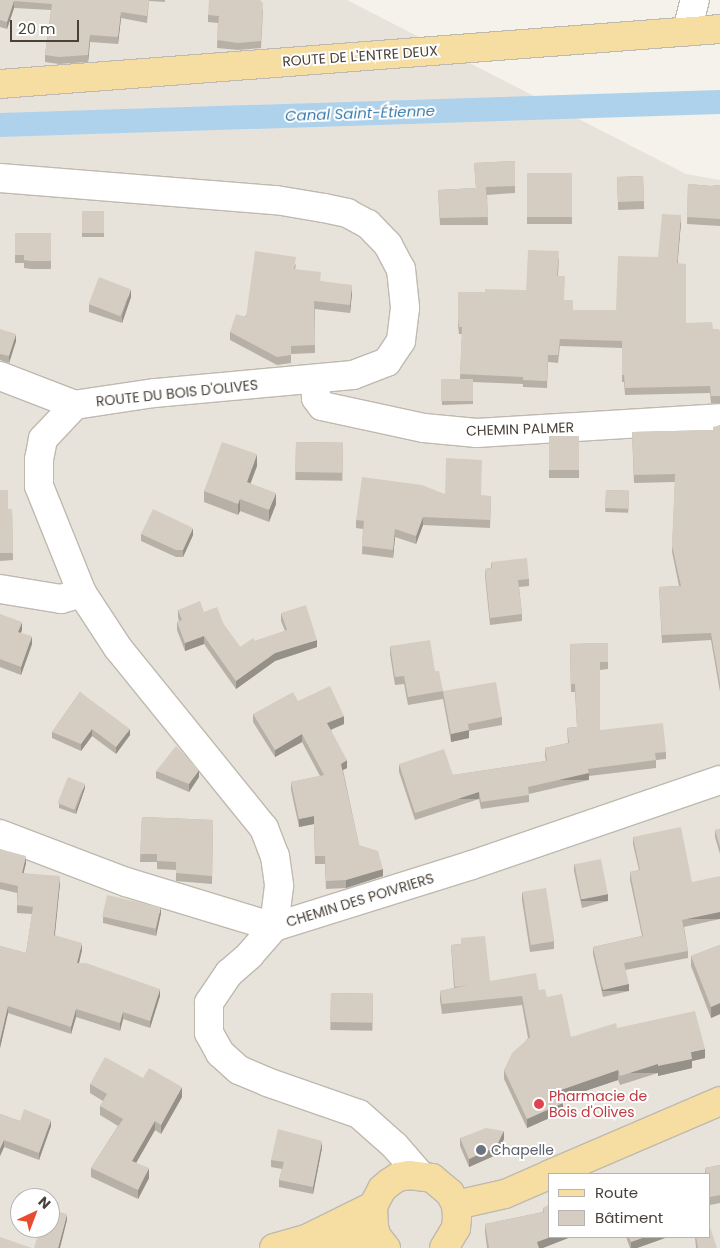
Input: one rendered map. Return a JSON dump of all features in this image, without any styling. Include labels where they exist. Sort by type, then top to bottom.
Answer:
[{"type":"main road","name":"ROUTE DE L'ENTRE DEUX","points":[[0,84],[720,29]]},
{"type":"main road","points":[[551,1173],[720,1100]]},
{"type":"main road","points":[[456,1205],[505,1194],[548,1174]]},
{"type":"main road","points":[[385,1247],[374,1227],[373,1206],[382,1190],[398,1177],[420,1175],[432,1178],[442,1184],[456,1205],[456,1228],[449,1245]]},
{"type":"main road","points":[[274,1248],[306,1239],[373,1206]]},
{"type":"main road","points":[[306,1239],[337,1239],[385,1247]]},
{"type":"street","points":[[687,31],[695,0]]},
{"type":"street","name":"ROUTE DU BOIS D'OLIVES","points":[[0,178],[276,200],[340,211],[368,224],[388,245],[401,269],[405,308],[401,341],[387,362],[352,375],[315,380],[154,393],[74,405]]},
{"type":"street","points":[[0,376],[74,405],[43,439],[39,460],[39,486],[82,593],[118,648],[264,828],[275,856],[280,886],[274,927],[250,955],[229,973],[209,1003],[209,1033],[220,1053],[239,1070],[267,1082],[359,1114],[420,1175]]},
{"type":"street","name":"CHEMIN PALMER","points":[[315,380],[316,398],[322,406],[424,428],[477,433],[720,418]]},
{"type":"street","points":[[0,589],[61,599],[82,593]]},
{"type":"street","name":"CHEMIN DES POIVRIERS","points":[[0,834],[126,882],[274,927],[472,865],[720,780]]},
{"type":"street","points":[[375,1128],[384,1152],[389,1183]]},
{"type":"shaded area","points":[[0,0],[347,0],[686,174],[720,180],[720,1248],[0,1248]]},
{"type":"building","points":[[0,0],[149,0],[147,16],[121,12],[118,37],[90,35],[88,55],[59,57],[45,55],[52,4],[14,1],[7,22],[0,20]]},
{"type":"building","points":[[209,0],[260,0],[263,3],[261,41],[238,43],[217,40],[219,16],[208,15]]},
{"type":"building","points":[[515,161],[515,186],[486,187],[488,217],[440,218],[438,190],[476,188],[474,163]]},
{"type":"building","points":[[527,173],[572,173],[572,217],[527,217]]},
{"type":"building","points":[[643,176],[644,201],[618,202],[617,177]]},
{"type":"building","points":[[688,184],[720,185],[720,219],[687,217]]},
{"type":"building","points":[[82,211],[104,211],[104,233],[82,233]]},
{"type":"building","points":[[662,214],[681,215],[677,263],[686,264],[686,323],[712,322],[713,329],[720,330],[720,396],[711,396],[710,386],[625,388],[624,375],[622,375],[622,341],[560,339],[558,355],[548,355],[547,381],[523,380],[523,377],[460,374],[462,327],[459,327],[458,319],[458,292],[485,292],[485,289],[526,290],[528,250],[559,251],[557,276],[565,276],[564,300],[573,300],[573,310],[616,310],[618,256],[658,257]]},
{"type":"building","points":[[15,233],[51,233],[51,261],[24,260],[24,255],[15,255]]},
{"type":"building","points":[[255,251],[296,257],[294,269],[321,272],[320,281],[352,285],[350,305],[314,301],[315,345],[291,346],[291,355],[277,357],[230,332],[236,314],[246,317]]},
{"type":"building","points":[[99,277],[131,289],[120,316],[89,304]]},
{"type":"building","points":[[0,329],[16,334],[9,356],[0,354]]},
{"type":"building","points":[[441,379],[473,379],[473,401],[441,401]]},
{"type":"building","points":[[720,425],[720,684],[711,633],[662,635],[659,587],[681,586],[672,545],[675,474],[634,475],[632,432],[713,430],[713,427]]},
{"type":"building","points":[[549,436],[579,436],[579,470],[549,470]]},
{"type":"building","points":[[222,442],[257,454],[247,482],[276,493],[269,510],[240,499],[238,504],[204,491]]},
{"type":"building","points":[[296,442],[343,443],[342,473],[295,472]]},
{"type":"building","points":[[446,458],[482,460],[481,496],[491,496],[490,520],[423,517],[416,536],[395,529],[393,550],[362,546],[364,521],[356,520],[362,477],[422,485],[445,494]]},
{"type":"building","points":[[0,490],[8,490],[8,509],[12,509],[13,553],[0,553]]},
{"type":"building","points":[[606,490],[629,491],[628,509],[605,508]]},
{"type":"building","points":[[153,509],[193,528],[183,550],[176,550],[141,534]]},
{"type":"building","points":[[527,558],[529,579],[518,580],[522,614],[490,618],[485,569],[492,568],[491,562]]},
{"type":"building","points":[[200,601],[204,612],[217,607],[224,625],[240,647],[253,638],[255,641],[287,630],[281,613],[306,605],[317,640],[275,653],[236,681],[204,636],[185,643],[177,622],[182,620],[178,610]]},
{"type":"building","points":[[0,614],[22,622],[18,632],[32,636],[21,667],[0,659]]},
{"type":"building","points":[[430,640],[435,671],[439,671],[443,691],[408,697],[404,676],[395,677],[390,646]]},
{"type":"building","points":[[608,643],[608,662],[600,662],[600,730],[663,723],[666,752],[655,753],[656,760],[588,769],[589,773],[528,787],[529,795],[481,802],[479,792],[415,813],[399,764],[444,749],[453,775],[547,761],[545,748],[569,743],[567,728],[577,727],[575,684],[571,684],[570,644]]},
{"type":"building","points":[[496,682],[502,717],[468,724],[469,730],[451,734],[443,691]]},
{"type":"building","points":[[330,686],[344,716],[327,723],[347,760],[341,764],[359,845],[378,851],[383,869],[346,880],[326,881],[325,856],[315,856],[314,816],[299,819],[291,782],[324,775],[302,734],[275,750],[253,714],[293,692],[298,701]]},
{"type":"building","points":[[80,692],[130,729],[116,747],[92,729],[81,744],[52,732]]},
{"type":"building","points":[[176,746],[199,770],[189,784],[156,771]]},
{"type":"building","points":[[68,777],[85,784],[74,810],[58,803]]},
{"type":"building","points":[[142,817],[213,820],[212,876],[176,873],[176,862],[157,861],[157,854],[140,854]]},
{"type":"building","points":[[681,827],[692,882],[720,876],[720,912],[682,920],[688,951],[624,963],[629,984],[603,990],[593,947],[643,936],[630,872],[640,870],[633,837]]},
{"type":"building","points":[[720,829],[720,847],[715,830]]},
{"type":"building","points":[[0,849],[26,856],[22,873],[60,876],[54,935],[82,943],[77,963],[86,963],[160,989],[150,1021],[123,1012],[120,1023],[76,1009],[71,1027],[8,1006],[0,1040],[0,946],[26,953],[33,907],[17,905],[18,886],[0,882]]},
{"type":"building","points":[[601,859],[608,894],[581,899],[574,864]]},
{"type":"building","points":[[546,888],[554,941],[531,945],[522,892]]},
{"type":"building","points":[[107,895],[161,907],[156,929],[102,916]]},
{"type":"building","points":[[485,936],[490,981],[536,973],[539,990],[545,989],[547,997],[562,994],[571,1037],[616,1023],[617,1028],[695,1011],[705,1049],[691,1052],[692,1059],[658,1066],[658,1064],[620,1076],[618,1070],[558,1091],[563,1103],[527,1119],[504,1070],[512,1053],[530,1037],[522,996],[442,1004],[440,991],[469,985],[455,987],[451,945],[461,944],[461,938]]},
{"type":"building","points":[[720,945],[720,1003],[711,1007],[691,956]]},
{"type":"building","points":[[331,993],[373,994],[372,1023],[330,1022]]},
{"type":"building","points":[[105,1057],[143,1078],[149,1068],[182,1087],[161,1125],[155,1121],[132,1161],[149,1168],[138,1190],[91,1168],[123,1119],[100,1106],[107,1094],[90,1084]]},
{"type":"building","points":[[24,1109],[51,1120],[39,1153],[4,1140],[0,1149],[0,1114],[20,1121]]},
{"type":"building","points":[[486,1128],[504,1131],[496,1147],[469,1159],[460,1138]]},
{"type":"building","points":[[278,1129],[322,1141],[313,1187],[279,1180],[284,1162],[271,1160]]},
{"type":"building","points":[[720,1165],[720,1195],[710,1197],[710,1173],[706,1173],[705,1168]]},
{"type":"building","points":[[548,1206],[548,1238],[537,1242],[539,1248],[489,1248],[485,1224],[544,1212],[543,1208]]},
{"type":"building","points":[[60,1212],[67,1214],[58,1248],[34,1248],[37,1238],[60,1238]]},
{"type":"building","points":[[710,1227],[717,1248],[698,1248],[696,1238],[710,1238]]},
{"type":"building","points":[[0,1237],[32,1248],[0,1248]]},
{"type":"building","points":[[629,1238],[642,1238],[631,1242]]},
{"type":"waterway","name":"Canal Saint-Étienne","points":[[0,125],[720,102]]},
{"type":"place","name":"Pharmacie de Bois d'Olives","points":[[539,1104]]},
{"type":"place","name":"Chapelle","points":[[481,1150]]}]
